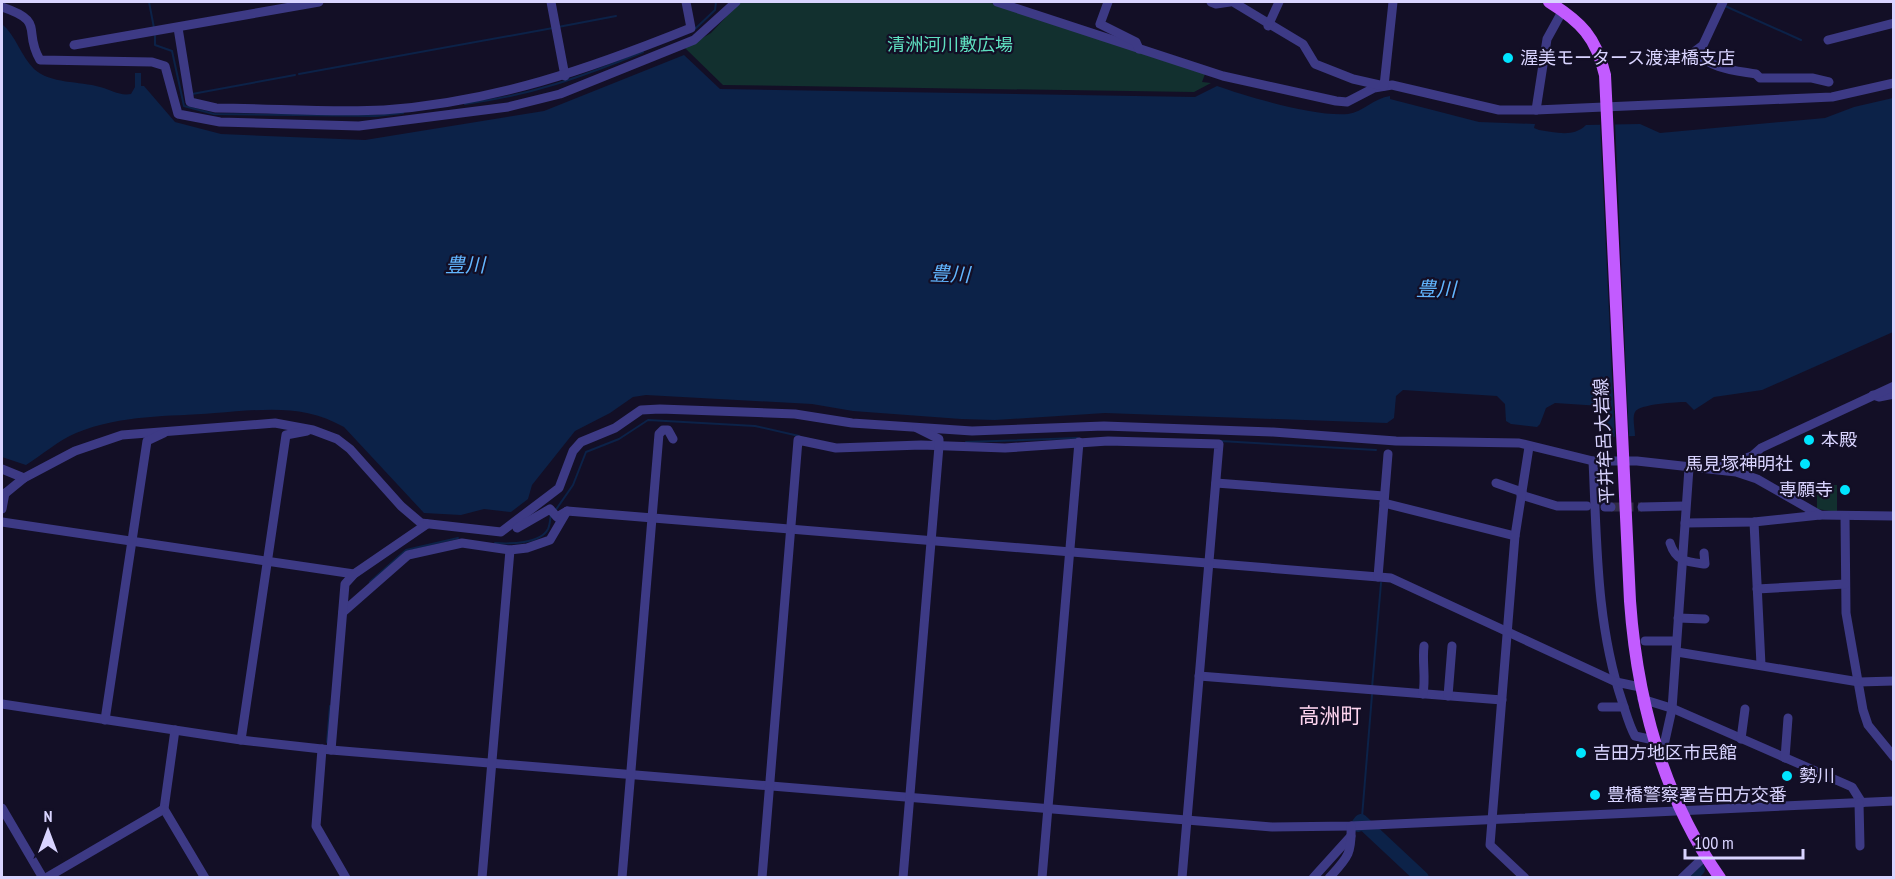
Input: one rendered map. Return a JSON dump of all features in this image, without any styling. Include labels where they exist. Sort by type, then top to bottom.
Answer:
[{"type":"main road","name":"平井牟呂大岩線","points":[[1549,2],[1565,6],[1584,28],[1597,49],[1605,75],[1630,601],[1641,693],[1656,746],[1681,811],[1705,856],[1720,878]]},
{"type":"street","points":[[74,45],[178,28],[284,5],[319,2]]},
{"type":"street","points":[[551,2],[565,76]]},
{"type":"street","points":[[178,28],[190,102],[216,108],[386,110],[503,93],[565,76],[690,28],[686,2]]},
{"type":"street","points":[[2,7],[20,13],[29,20],[40,60],[152,63],[165,66],[178,114],[220,122],[359,126],[489,110],[560,94],[694,40],[726,6],[736,2]]},
{"type":"street","points":[[997,2],[1251,84],[1347,102],[1384,86]]},
{"type":"street","points":[[1108,2],[1100,24],[1136,42],[1139,49]]},
{"type":"street","points":[[1211,2],[1216,4],[1231,2],[1303,44],[1315,64],[1353,79],[1384,86],[1401,87],[1499,110],[1607,109],[1832,97],[1893,83]]},
{"type":"street","points":[[1269,26],[1279,2]]},
{"type":"street","points":[[1384,86],[1393,2]]},
{"type":"street","points":[[1723,2],[1703,45],[1695,51],[1702,58],[1715,66],[1756,74],[1760,78],[1812,78],[1829,82]]},
{"type":"street","points":[[1536,110],[1547,39],[1565,6]]},
{"type":"street","points":[[1828,40],[1893,23]]},
{"type":"street","points":[[1717,468],[1752,456],[1761,448],[1871,394],[1893,386]]},
{"type":"street","points":[[1871,394],[1879,397],[1893,394]]},
{"type":"street","points":[[501,532],[559,488],[576,446],[615,428],[641,410],[795,414],[852,423],[972,431],[1104,426],[1220,430],[1396,441],[1518,443],[1593,461],[1623,459],[1689,468],[1717,468],[1757,479],[1820,516]]},
{"type":"street","points":[[2,509],[3,494],[24,478],[100,441],[123,435],[169,430],[275,423],[312,430],[337,439],[350,449],[401,506],[418,521],[427,524],[510,532],[553,512],[557,517],[567,511],[790,531],[1070,551],[1391,578],[1672,708],[1852,787],[1860,803],[1860,846]]},
{"type":"street","points":[[917,427],[917,431],[939,443]]},
{"type":"street","points":[[105,720],[147,441],[169,430]]},
{"type":"street","points":[[241,740],[286,435],[312,430]]},
{"type":"street","points":[[622,878],[659,434],[663,430],[668,430],[673,439]]},
{"type":"street","points":[[762,878],[798,440],[836,448],[939,443],[1005,448],[1079,442],[1219,444],[1182,878]]},
{"type":"street","points":[[1042,878],[1079,442]]},
{"type":"street","points":[[903,878],[939,443]]},
{"type":"street","points":[[1525,878],[1490,845],[1515,536],[1529,447]]},
{"type":"street","points":[[1378,577],[1388,454]]},
{"type":"street","points":[[1593,461],[1602,615],[1616,682],[1635,736],[1656,746],[1664,745],[1672,708],[1689,468]]},
{"type":"street","points":[[2,469],[24,478]]},
{"type":"street","points":[[1216,483],[1384,500],[1515,536]]},
{"type":"street","points":[[1496,483],[1557,506],[1587,506]]},
{"type":"street","points":[[1642,507],[1685,506]]},
{"type":"street","points":[[342,612],[408,555],[462,543],[510,550],[527,548],[550,540],[567,511]]},
{"type":"street","points":[[1685,523],[1754,522],[1820,516],[1893,516]]},
{"type":"street","points":[[1845,516],[1846,613],[1859,682],[1868,725],[1893,757]]},
{"type":"street","points":[[2,522],[354,574]]},
{"type":"street","points":[[1754,522],[1761,665]]},
{"type":"street","points":[[346,878],[316,826],[345,584],[354,574],[427,524]]},
{"type":"street","points":[[1670,543],[1673,553],[1682,561],[1705,564],[1704,553]]},
{"type":"street","points":[[482,878],[510,550]]},
{"type":"street","points":[[1757,589],[1845,584]]},
{"type":"street","points":[[1678,618],[1705,619]]},
{"type":"street","points":[[1645,640],[1676,641]]},
{"type":"street","points":[[1423,694],[1426,676],[1422,660],[1424,646]]},
{"type":"street","points":[[1448,696],[1452,646]]},
{"type":"street","points":[[1677,652],[1859,682],[1893,681]]},
{"type":"street","points":[[1199,676],[1502,700]]},
{"type":"street","points":[[2,704],[241,740],[326,749],[1290,828],[1351,831],[1492,819],[1893,801]]},
{"type":"street","points":[[1602,707],[1624,707]]},
{"type":"street","points":[[1741,739],[1745,709]]},
{"type":"street","points":[[1785,758],[1788,718]]},
{"type":"street","points":[[175,730],[164,809],[205,878]]},
{"type":"street","points":[[2,808],[45,878],[164,809]]},
{"type":"street","points":[[1313,878],[1351,831]]},
{"type":"street","points":[[1329,878],[1348,857],[1352,849],[1351,831]]},
{"type":"street","points":[[1682,878],[1705,856]]},
{"type":"green space","name":"清洲河川敷広場","points":[[740,2],[988,2],[1205,74],[1202,82],[1211,83],[1194,92],[723,85],[685,48],[711,33]]},
{"type":"green space","points":[[1817,485],[1837,485],[1837,512],[1817,509]]},
{"type":"water","name":"豊川","points":[[2,24],[11,34],[29,64],[48,77],[131,94],[135,87],[135,73],[141,73],[141,86],[144,86],[175,122],[221,134],[365,140],[544,111],[684,55],[720,89],[1195,97],[1217,86],[1282,105],[1334,114],[1353,113],[1379,99],[1390,96],[1390,99],[1479,122],[1535,124],[1534,128],[1539,130],[1564,133],[1575,132],[1586,125],[1640,124],[1660,133],[1825,118],[1854,107],[1893,98],[1893,332],[1762,390],[1714,397],[1694,410],[1686,402],[1659,404],[1638,409],[1634,414],[1635,436],[1607,437],[1606,410],[1601,406],[1555,403],[1546,408],[1537,427],[1511,424],[1506,421],[1505,404],[1497,396],[1403,390],[1396,396],[1394,418],[1387,423],[1105,413],[995,420],[961,419],[853,411],[812,404],[646,395],[633,397],[610,413],[575,431],[532,485],[528,499],[511,512],[484,509],[461,515],[424,513],[344,427],[328,419],[297,411],[249,411],[145,417],[111,422],[70,436],[26,465],[2,457]]},
{"type":"pier","points":[[1600,122],[1615,122],[1629,439],[1615,439]]},
{"type":"waterway","points":[[149,2],[154,28]]},
{"type":"waterway","points":[[695,29],[715,10],[716,2]]},
{"type":"waterway","points":[[1725,6],[1801,40]]},
{"type":"waterway","points":[[558,27],[616,16]]},
{"type":"waterway","points":[[299,74],[553,28]]},
{"type":"waterway","points":[[155,36],[155,45],[172,51],[184,106],[214,114],[376,116],[403,113]]},
{"type":"waterway","points":[[465,104],[512,96],[556,84],[643,52]]},
{"type":"waterway","points":[[192,94],[295,75]]},
{"type":"waterway","points":[[555,511],[573,485],[586,452],[619,439],[648,420],[755,426],[799,436]]},
{"type":"waterway","points":[[966,442],[1077,438]]},
{"type":"waterway","points":[[1220,441],[1376,450]]},
{"type":"waterway","points":[[495,543],[524,542],[538,538],[548,529],[551,515]]},
{"type":"waterway","points":[[370,582],[406,550],[458,538]]},
{"type":"waterway","points":[[1372,688],[1381,583]]},
{"type":"waterway","points":[[1362,817],[1372,695]]},
{"type":"waterway","points":[[327,742],[330,706]]},
{"type":"waterway","points":[[1358,825],[1361,821],[1422,878]]},
{"type":"waterway","points":[[1689,878],[1698,869]]},
{"type":"tunnel","points":[[1611,507],[1642,507]]},
{"type":"place","name":"渥美モータース渡津橋支店","points":[[1508,58]]},
{"type":"place","name":"本殿","points":[[1809,440]]},
{"type":"place","name":"馬見塚神明社","points":[[1805,464]]},
{"type":"place","name":"専願寺","points":[[1845,490]]},
{"type":"place","name":"吉田方地区市民館","points":[[1581,753]]},
{"type":"place","name":"勢川","points":[[1787,776]]},
{"type":"place","name":"豊橋警察署吉田方交番","points":[[1595,795]]},
{"type":"district","name":"高洲町","points":[[1330,716]]}]
